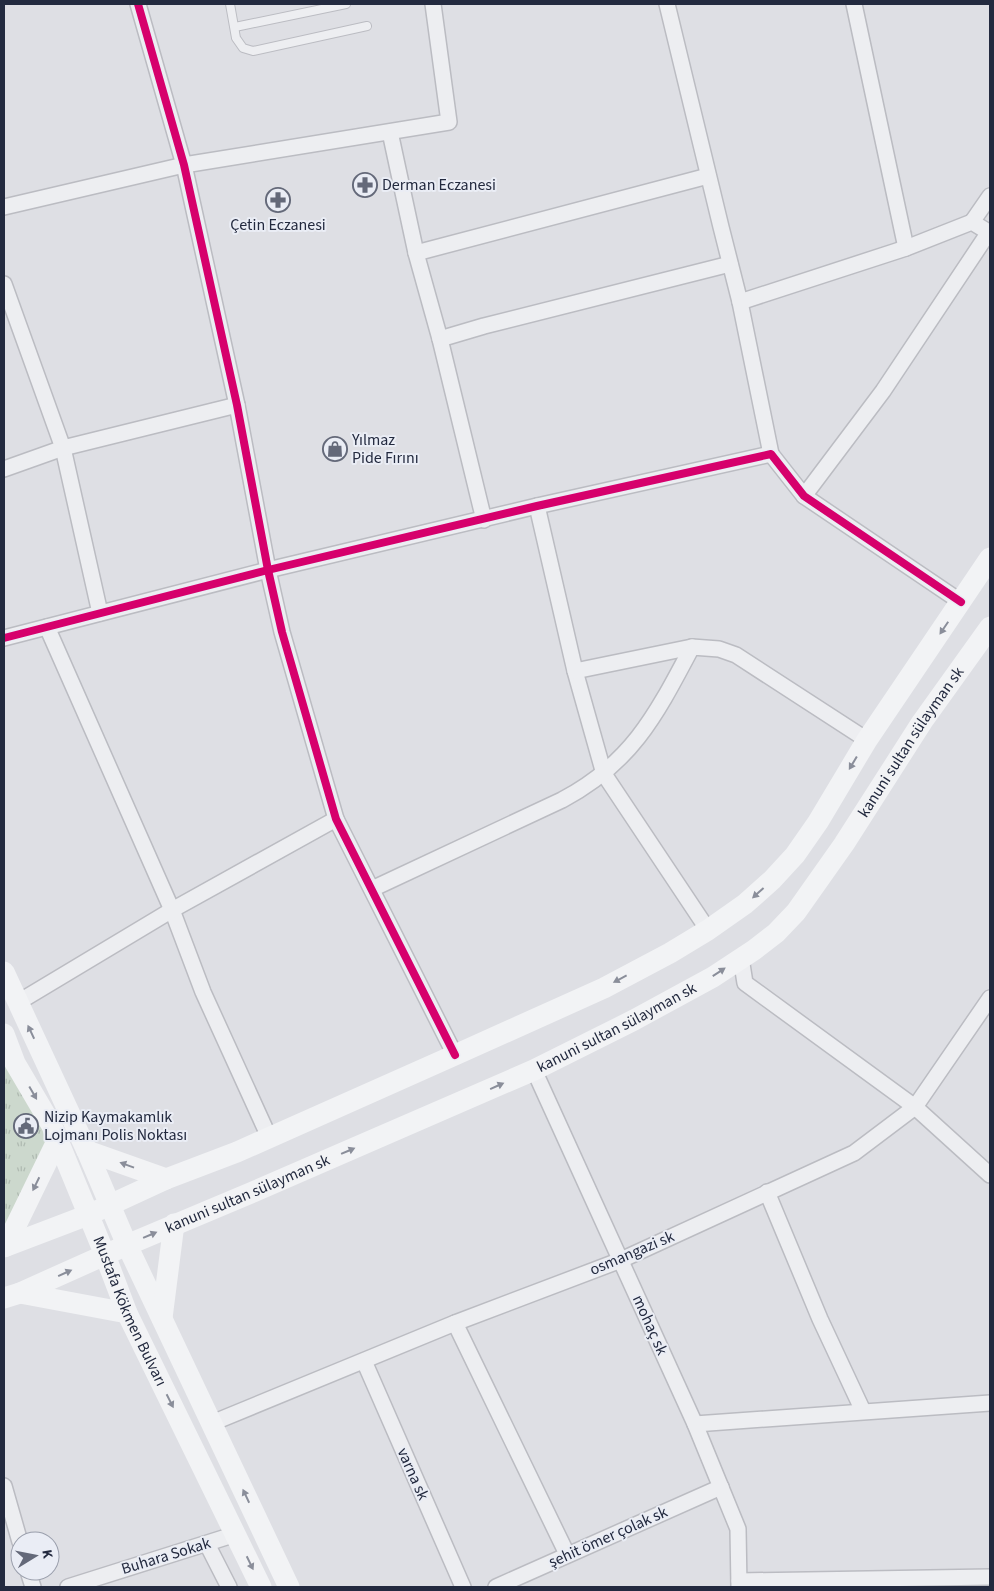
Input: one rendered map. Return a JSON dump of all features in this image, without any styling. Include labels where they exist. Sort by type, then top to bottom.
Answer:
[{"type":"main road","points":[[5,1246],[88,1215],[166,1179],[237,1152],[455,1055],[604,988],[670,953],[708,930],[745,904],[772,880],[795,855],[818,822],[867,740],[990,558]]},
{"type":"main road","name":"kanuni sultan sülayman sk","points":[[12,1295],[534,1070],[634,1020],[713,976],[741,958],[776,933],[796,912],[844,844],[922,722],[990,627]]},
{"type":"main road","points":[[4,972],[88,1151],[127,1244],[289,1587]]},
{"type":"main road","name":"Mustafa Kökmen Bulvarı","points":[[4,1034],[9,1064],[52,1126],[105,1254],[127,1313],[262,1587]]},
{"type":"main road","points":[[5,1246],[57,1141]]},
{"type":"main road","points":[[88,1151],[166,1179]]},
{"type":"main road","points":[[162,1318],[174,1224]]},
{"type":"main road","points":[[12,1295],[127,1313]]},
{"type":"street","points":[[139,4],[184,165],[237,405],[268,570],[282,632],[336,819],[455,1055]]},
{"type":"street","points":[[4,206],[184,165],[449,122],[433,4]]},
{"type":"street","points":[[667,4],[740,302],[771,454],[804,496],[961,602]]},
{"type":"street","points":[[854,4],[906,248]]},
{"type":"street","points":[[390,132],[416,253],[440,339],[484,520]]},
{"type":"street","points":[[416,253],[708,176]]},
{"type":"street","points":[[740,302],[906,248],[972,222],[990,196]]},
{"type":"street","points":[[804,496],[883,391],[990,232],[972,222]]},
{"type":"street","points":[[440,339],[484,326],[730,264]]},
{"type":"street","points":[[4,284],[63,448],[100,613]]},
{"type":"street","points":[[4,469],[63,448],[237,405]]},
{"type":"street","points":[[4,638],[268,570],[537,506],[771,454]]},
{"type":"street","points":[[537,506],[575,671],[604,774],[708,930]]},
{"type":"street","points":[[47,627],[172,910],[203,992],[269,1137]]},
{"type":"street","points":[[575,671],[692,647],[719,649],[736,655],[867,740]]},
{"type":"street","points":[[372,889],[562,800],[583,789],[604,774],[624,755],[644,731],[662,703],[692,647]]},
{"type":"street","points":[[17,1003],[172,910],[336,819]]},
{"type":"street","points":[[741,958],[745,983],[915,1107],[990,1175]]},
{"type":"street","name":"osmangazi sk","points":[[212,1423],[455,1323],[621,1260],[854,1153],[915,1107],[990,998]]},
{"type":"street","name":"mohaç sk","points":[[534,1070],[695,1424],[721,1487],[738,1530],[739,1584]]},
{"type":"street","points":[[768,1192],[820,1319],[864,1411]]},
{"type":"street","points":[[455,1323],[567,1554]]},
{"type":"street","name":"varna sk","points":[[364,1362],[463,1587]]},
{"type":"street","points":[[695,1424],[990,1403]]},
{"type":"street","points":[[4,1486],[17,1531]]},
{"type":"street","name":"şehit ömer çolak sk","points":[[496,1587],[721,1487]]},
{"type":"street","name":"Buhara Sokak","points":[[68,1587],[236,1534]]},
{"type":"street","points":[[207,1544],[229,1587]]},
{"type":"street","points":[[739,1584],[990,1577]]},
{"type":"lane","points":[[230,4],[236,38],[243,48],[253,51],[367,26]]},
{"type":"lane","points":[[235,28],[346,4]]},
{"type":"green space","points":[[4,1034],[52,1126],[4,1247]]},
{"type":"cycle path","points":[[138,4],[184,165],[237,405],[268,570],[282,632],[336,819],[455,1055]]},
{"type":"cycle path","points":[[4,638],[268,570],[537,506],[771,454],[804,496],[961,602]]},
{"type":"place","name":"Derman Eczanesi","points":[[365,185]]},
{"type":"place","name":"Çetin Eczanesi","points":[[278,200]]},
{"type":"place","name":"Yılmaz Pide Fırını","points":[[335,449]]},
{"type":"place","name":"Nizip Kaymakamlık Lojmanı Polis Noktası","points":[[26,1126]]}]
